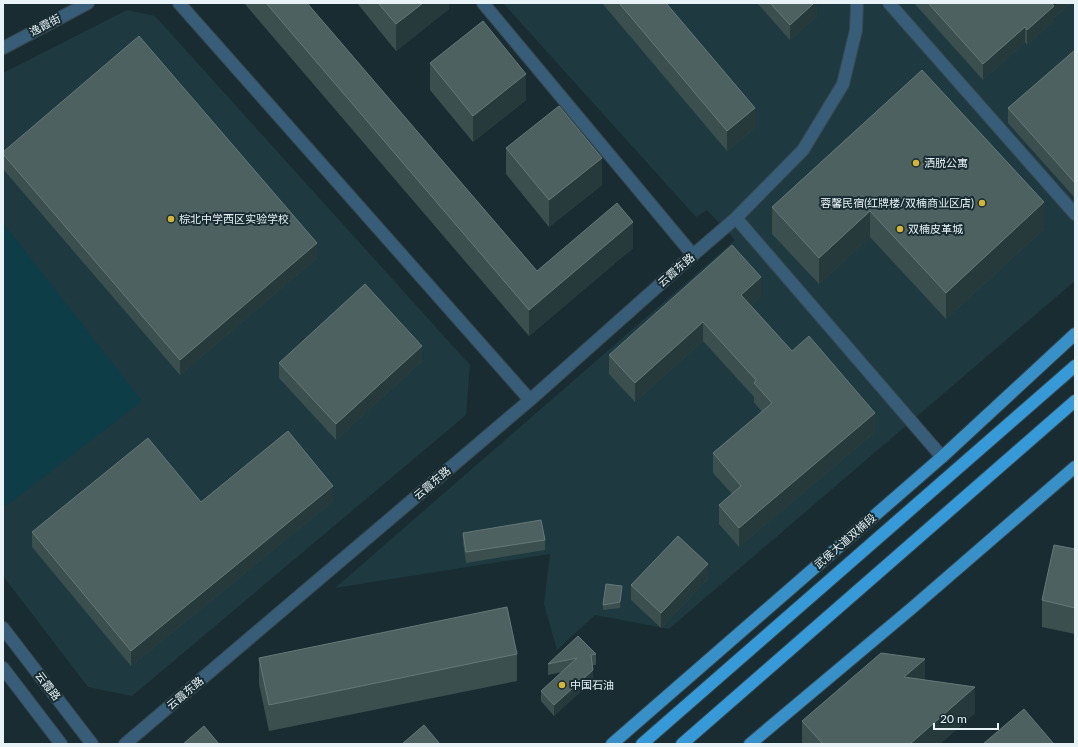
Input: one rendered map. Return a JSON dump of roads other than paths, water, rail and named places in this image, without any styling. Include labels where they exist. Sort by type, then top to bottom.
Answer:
[{"type":"highway","points":[[642,744],[1075,366]]},
{"type":"highway","points":[[682,744],[1075,401]]},
{"type":"main road","name":"武侯大道双楠段","points":[[612,744],[942,456],[1075,334]]},
{"type":"main road","points":[[754,743],[1075,467]]},
{"type":"street","name":"逸霞街","points":[[3,48],[88,3]]},
{"type":"street","points":[[179,3],[530,400]]},
{"type":"street","points":[[482,3],[693,255]]},
{"type":"street","name":"云霞东路","points":[[125,744],[530,400],[736,218],[803,150],[843,84],[856,30],[857,3]]},
{"type":"street","points":[[889,3],[1075,214]]},
{"type":"street","points":[[736,218],[942,456]]},
{"type":"street","name":"云霞路","points":[[3,628],[92,744]]},
{"type":"street","points":[[3,668],[61,744]]},
{"type":"place","name":"洒脱公寓","points":[[916,163]]},
{"type":"place","name":"蓉馨民宿(红牌楼/双楠商业区店)","points":[[982,203]]},
{"type":"place","name":"棕北中学西区实验学校","points":[[171,219]]},
{"type":"place","name":"双楠皮革城","points":[[900,229]]},
{"type":"place","name":"中国石油","points":[[562,685]]}]
